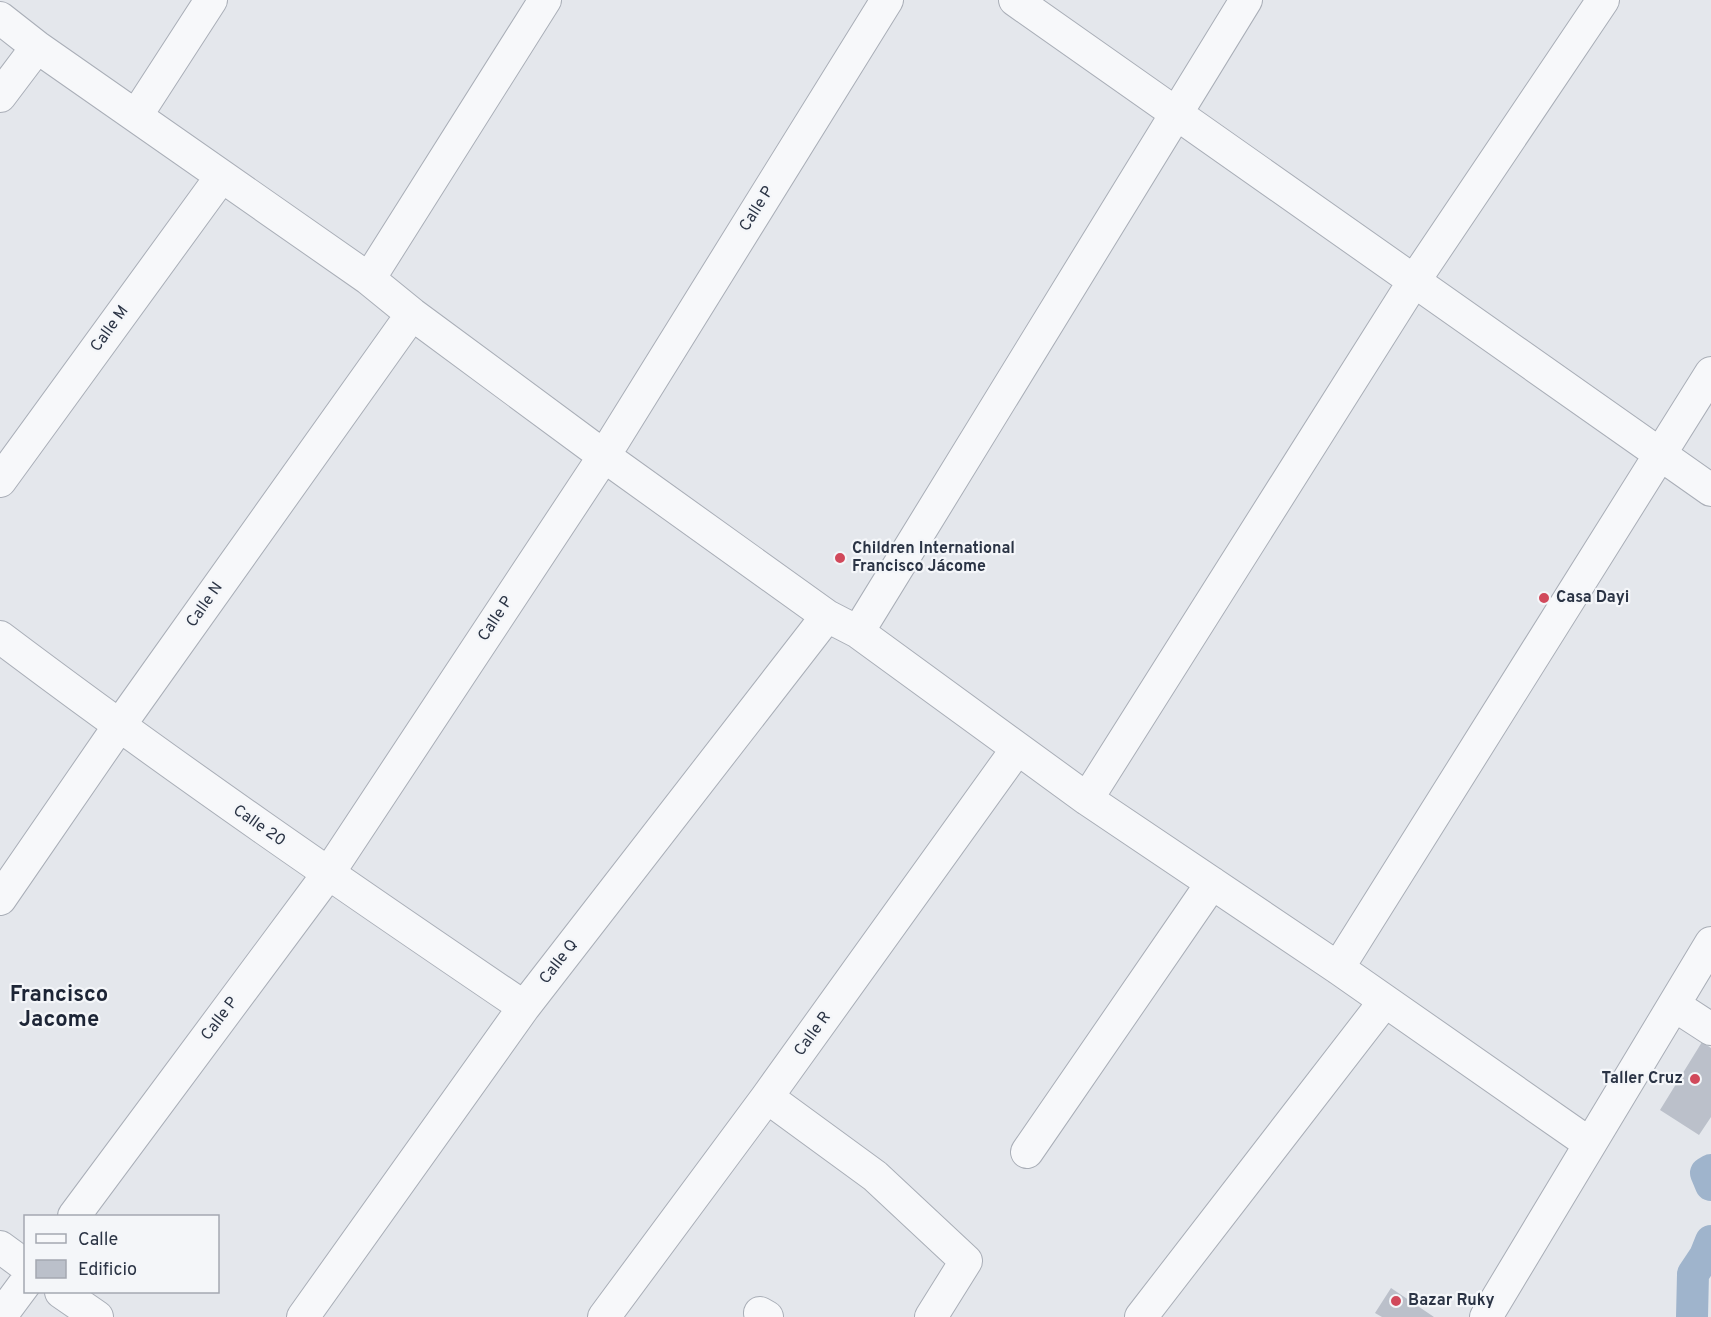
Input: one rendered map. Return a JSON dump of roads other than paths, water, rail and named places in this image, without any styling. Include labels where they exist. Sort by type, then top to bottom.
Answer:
[{"type":"street","points":[[136,116],[211,0]]},
{"type":"street","points":[[369,279],[545,0]]},
{"type":"street","name":"Calle P","points":[[75,1215],[328,874],[604,456],[887,0]]},
{"type":"street","points":[[1015,0],[1711,490]]},
{"type":"street","points":[[858,632],[1246,0]]},
{"type":"street","points":[[1087,799],[1414,280],[1604,0]]},
{"type":"street","points":[[0,18],[37,47],[369,279],[411,314],[827,616],[858,632],[1087,799],[1338,968],[1590,1144]]},
{"type":"street","points":[[0,96],[37,47]]},
{"type":"street","name":"Calle M","points":[[0,481],[221,177]]},
{"type":"street","name":"Calle N","points":[[0,899],[119,726],[411,314]]},
{"type":"street","points":[[1338,968],[1711,373]]},
{"type":"street","name":"Calle Q","points":[[303,1317],[524,1007],[827,616]]},
{"type":"street","name":"Calle 20","points":[[0,637],[119,726],[328,874],[524,1007]]},
{"type":"street","name":"Calle R","points":[[604,1317],[768,1097],[1017,749]]},
{"type":"street","points":[[1027,1152],[1212,883]]},
{"type":"street","points":[[1486,1317],[1711,943]]},
{"type":"street","points":[[1141,1317],[1385,1001]]},
{"type":"street","points":[[1674,1005],[1711,1029]]},
{"type":"street","points":[[768,1097],[875,1176],[966,1261],[931,1317]]},
{"type":"street","points":[[0,1247],[24,1265]]},
{"type":"street","points":[[0,1317],[24,1285]]},
{"type":"street","points":[[62,1293],[97,1317]]},
{"type":"waterway","points":[[1711,1170],[1706,1173],[1711,1185]]},
{"type":"waterway","points":[[1692,1317],[1693,1274],[1705,1256],[1711,1241]]},
{"type":"place","name":"Children International Francisco Jácome","points":[[840,558]]},
{"type":"place","name":"Casa Dayi","points":[[1544,598]]},
{"type":"place","name":"Taller Cruz","points":[[1695,1079]]},
{"type":"place","name":"Bazar Ruky","points":[[1396,1301]]},
{"type":"district","name":"Francisco Jacome","points":[[59,1008]]}]
